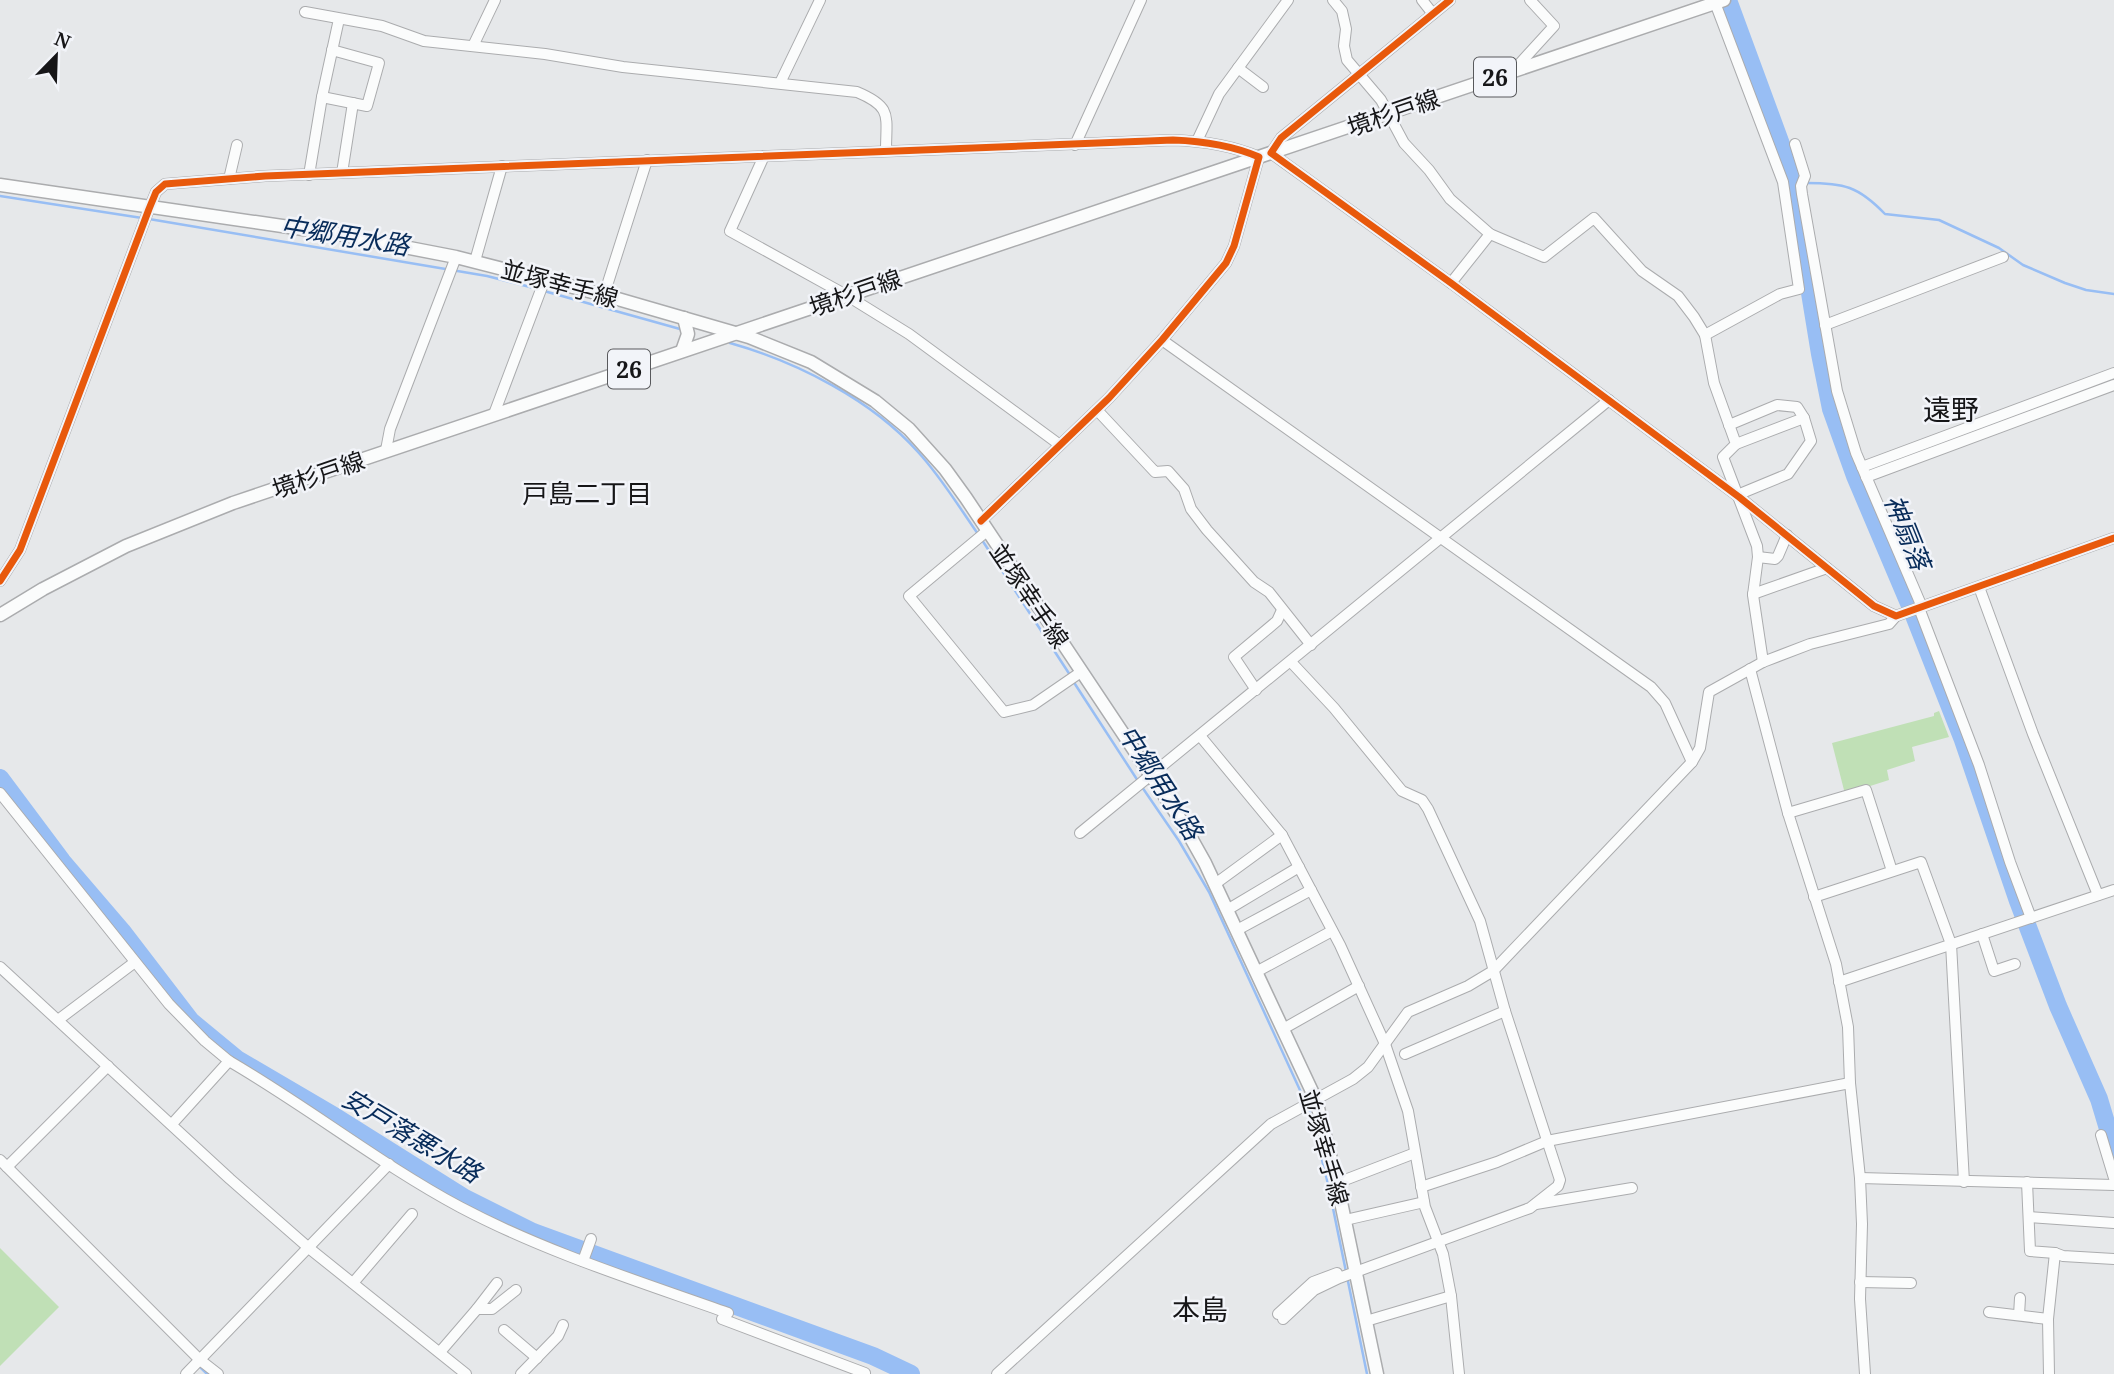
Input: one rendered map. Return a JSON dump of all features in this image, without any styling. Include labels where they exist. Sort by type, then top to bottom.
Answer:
[{"type":"main road","name":"境杉戸線","points":[[0,615],[43,589],[126,546],[233,503],[1718,1]]},
{"type":"main road","name":"並塚幸手線","points":[[0,185],[149,209],[337,234],[475,261],[545,279],[765,342],[811,362],[875,401],[909,429],[945,469],[984,526],[1182,822],[1215,884],[1316,1100],[1337,1183],[1377,1374]]},
{"type":"main road","points":[[682,351],[688,334],[684,318]]},
{"type":"street","points":[[473,46],[495,0]]},
{"type":"street","points":[[780,83],[820,0]]},
{"type":"street","points":[[1075,145],[1142,0]]},
{"type":"street","points":[[1197,141],[1219,94],[1288,0]]},
{"type":"street","points":[[1333,0],[1342,11],[1346,29],[1345,54],[1348,60],[1381,100],[1404,143],[1429,170],[1450,199],[1490,234],[1544,257],[1594,218],[1642,271],[1678,296],[1705,335],[1714,383],[1736,444]]},
{"type":"street","points":[[1422,0],[1433,14]]},
{"type":"street","points":[[1081,672],[1033,705],[1004,712],[909,596],[984,526],[1097,410],[1162,340],[1226,263],[1265,155],[1281,138],[1450,0]]},
{"type":"street","points":[[1513,71],[1554,26],[1530,0]]},
{"type":"street","points":[[1705,335],[1780,294],[1799,289],[1783,181],[1718,1]]},
{"type":"street","points":[[305,12],[383,26],[424,41],[623,67],[857,92],[877,100],[885,110],[886,151]]},
{"type":"street","points":[[309,175],[339,19]]},
{"type":"street","points":[[322,97],[367,106],[379,63],[332,50]]},
{"type":"street","points":[[1238,68],[1263,87]]},
{"type":"street","points":[[342,173],[353,103]]},
{"type":"street","points":[[0,581],[20,550],[149,209],[156,192],[165,184],[502,166],[1197,141],[1265,155],[1451,283],[1739,497],[1874,606],[1896,617]]},
{"type":"street","points":[[1795,144],[1805,176],[1801,186],[1802,194],[1837,391],[1864,472],[1920,608],[1983,775],[2031,918]]},
{"type":"street","points":[[229,179],[237,145]]},
{"type":"street","points":[[764,156],[730,231],[846,295],[909,334],[1060,445]]},
{"type":"street","points":[[604,295],[647,160]]},
{"type":"street","points":[[475,261],[502,166]]},
{"type":"street","points":[[1786,195],[1802,194]]},
{"type":"street","points":[[1451,283],[1490,234]]},
{"type":"street","points":[[386,450],[390,429],[456,257]]},
{"type":"street","points":[[1825,325],[2003,257]]},
{"type":"street","points":[[494,414],[545,279]]},
{"type":"street","points":[[1162,340],[1651,687],[1665,703],[1692,762]]},
{"type":"street","points":[[1864,472],[2114,373]]},
{"type":"street","points":[[1864,472],[2114,385]]},
{"type":"street","points":[[1080,833],[1201,737],[1609,400]]},
{"type":"street","points":[[1729,425],[1777,405],[1797,407],[1804,418],[1811,441],[1788,474],[1742,493],[1739,497]]},
{"type":"street","points":[[1097,410],[1155,472],[1168,471],[1177,480],[1184,489],[1191,509],[1207,530],[1254,582],[1269,592],[1311,645]]},
{"type":"street","points":[[1763,662],[1753,594],[1758,557],[1755,538],[1723,457],[1736,444],[1804,418]]},
{"type":"street","points":[[1758,557],[1774,559],[1778,556],[1787,535]]},
{"type":"street","points":[[997,1374],[1271,1124],[1353,1079],[1368,1067],[1408,1012],[1468,986],[1493,971],[1692,762],[1700,748],[1709,692],[1763,662],[1810,644],[1889,624],[1896,617],[2114,538]]},
{"type":"street","points":[[1753,594],[1827,568]]},
{"type":"street","points":[[1979,587],[2098,895]]},
{"type":"street","points":[[1256,690],[1234,657],[1278,621],[1282,610]]},
{"type":"street","points":[[1291,662],[1334,708],[1402,791],[1424,803],[1479,921],[1560,1180],[1558,1186],[1534,1205]]},
{"type":"street","points":[[1750,670],[1787,813],[1836,964],[1848,1027],[1850,1083],[1860,1178],[1860,1282],[1865,1374]]},
{"type":"street","points":[[1201,737],[1282,835],[1332,931],[1385,1044],[1408,1111],[1424,1202],[1443,1254],[1451,1296],[1459,1374]]},
{"type":"street","points":[[1787,813],[1866,790],[1892,871]]},
{"type":"street","points":[[0,793],[169,1004],[229,1061],[389,1164],[492,1224],[583,1261],[729,1313],[722,1319],[865,1373]]},
{"type":"street","points":[[1215,884],[1282,835]]},
{"type":"street","points":[[1814,897],[1921,862],[1951,944],[1964,1182]]},
{"type":"street","points":[[1227,910],[1298,867]]},
{"type":"street","points":[[1237,930],[1311,890]]},
{"type":"street","points":[[1839,982],[2114,890]]},
{"type":"street","points":[[1256,972],[1332,931]]},
{"type":"street","points":[[1982,934],[1994,971],[2015,964]]},
{"type":"street","points":[[58,1020],[135,962]]},
{"type":"street","points":[[0,967],[310,1249],[466,1374]]},
{"type":"street","points":[[1283,1028],[1359,986]]},
{"type":"street","points":[[1405,1054],[1505,1011]]},
{"type":"street","points":[[172,1124],[229,1061]]},
{"type":"street","points":[[108,1066],[4,1164],[200,1360],[218,1374]]},
{"type":"street","points":[[1421,1187],[1497,1162],[1547,1141],[1850,1083]]},
{"type":"street","points":[[2101,1135],[2114,1178]]},
{"type":"street","points":[[1337,1183],[1415,1153]]},
{"type":"street","points":[[186,1374],[310,1249],[389,1164]]},
{"type":"street","points":[[1860,1178],[2114,1185]]},
{"type":"street","points":[[2027,1182],[2031,1251],[2114,1259]]},
{"type":"street","points":[[1280,1316],[1314,1290],[1339,1278],[1534,1205],[1632,1188]]},
{"type":"street","points":[[1345,1220],[1424,1202]]},
{"type":"street","points":[[353,1283],[412,1214]]},
{"type":"street","points":[[2029,1217],[2114,1223]]},
{"type":"street","points":[[583,1261],[591,1239]]},
{"type":"street","points":[[2049,1374],[2048,1319],[2055,1253]]},
{"type":"street","points":[[1860,1282],[1911,1283]]},
{"type":"street","points":[[440,1352],[497,1283]]},
{"type":"street","points":[[477,1309],[492,1309],[516,1290]]},
{"type":"street","points":[[1366,1321],[1451,1296]]},
{"type":"street","points":[[2018,1315],[2020,1298]]},
{"type":"street","points":[[1989,1312],[2048,1319]]},
{"type":"street","points":[[522,1374],[558,1336],[563,1325]]},
{"type":"street","points":[[504,1330],[537,1358]]},
{"type":"green space","points":[[1939,711],[1949,737],[1912,747],[1915,761],[1887,770],[1889,780],[1845,794],[1832,743],[1934,716],[1934,713]]},
{"type":"green space","points":[[0,1248],[59,1307],[0,1366]]},
{"type":"waterway","name":"神扇落","points":[[1728,0],[1781,144],[1792,183],[1831,409],[1855,476],[1963,740],[2018,901],[2058,1006],[2099,1099],[2114,1149]]},
{"type":"waterway","points":[[1806,183],[1850,188],[1867,197],[1885,214],[1939,220],[1999,248],[2023,265],[2065,283],[2086,290],[2114,294]]},
{"type":"waterway","name":"中郷用水路","points":[[0,196],[142,218]]},
{"type":"waterway","name":"中郷用水路","points":[[149,219],[487,276],[538,289]]},
{"type":"waterway","name":"中郷用水路","points":[[544,291],[680,329]]},
{"type":"waterway","name":"中郷用水路","points":[[730,343],[807,372],[879,416],[926,462],[978,534]]},
{"type":"waterway","points":[[1867,471],[1880,465]]},
{"type":"waterway","name":"中郷用水路","points":[[982,540],[1070,675]]},
{"type":"waterway","name":"中郷用水路","points":[[1073,681],[1138,781]]},
{"type":"waterway","name":"安戸落悪水路","points":[[0,778],[62,861],[122,931],[191,1021],[237,1059],[465,1198],[533,1232],[873,1356],[911,1374]]},
{"type":"waterway","name":"中郷用水路","points":[[1142,787],[1179,841],[1209,892],[1310,1112],[1328,1184],[1367,1374]]},
{"type":"waterway","points":[[199,1366],[207,1374]]},
{"type":"cycle path","points":[[1450,0],[1281,138],[1271,153],[1739,497],[1874,606],[1896,616],[2114,538]]},
{"type":"cycle path","points":[[0,581],[20,550],[149,209],[156,192],[165,184],[265,176],[1173,140],[1217,144],[1259,157],[1234,246],[1226,263],[1109,398],[981,521]]},
{"type":"district","name":"遠野","points":[[1951,409]]},
{"type":"district","name":"戸島二丁目","points":[[587,493]]},
{"type":"district","name":"本島","points":[[1200,1309]]}]
